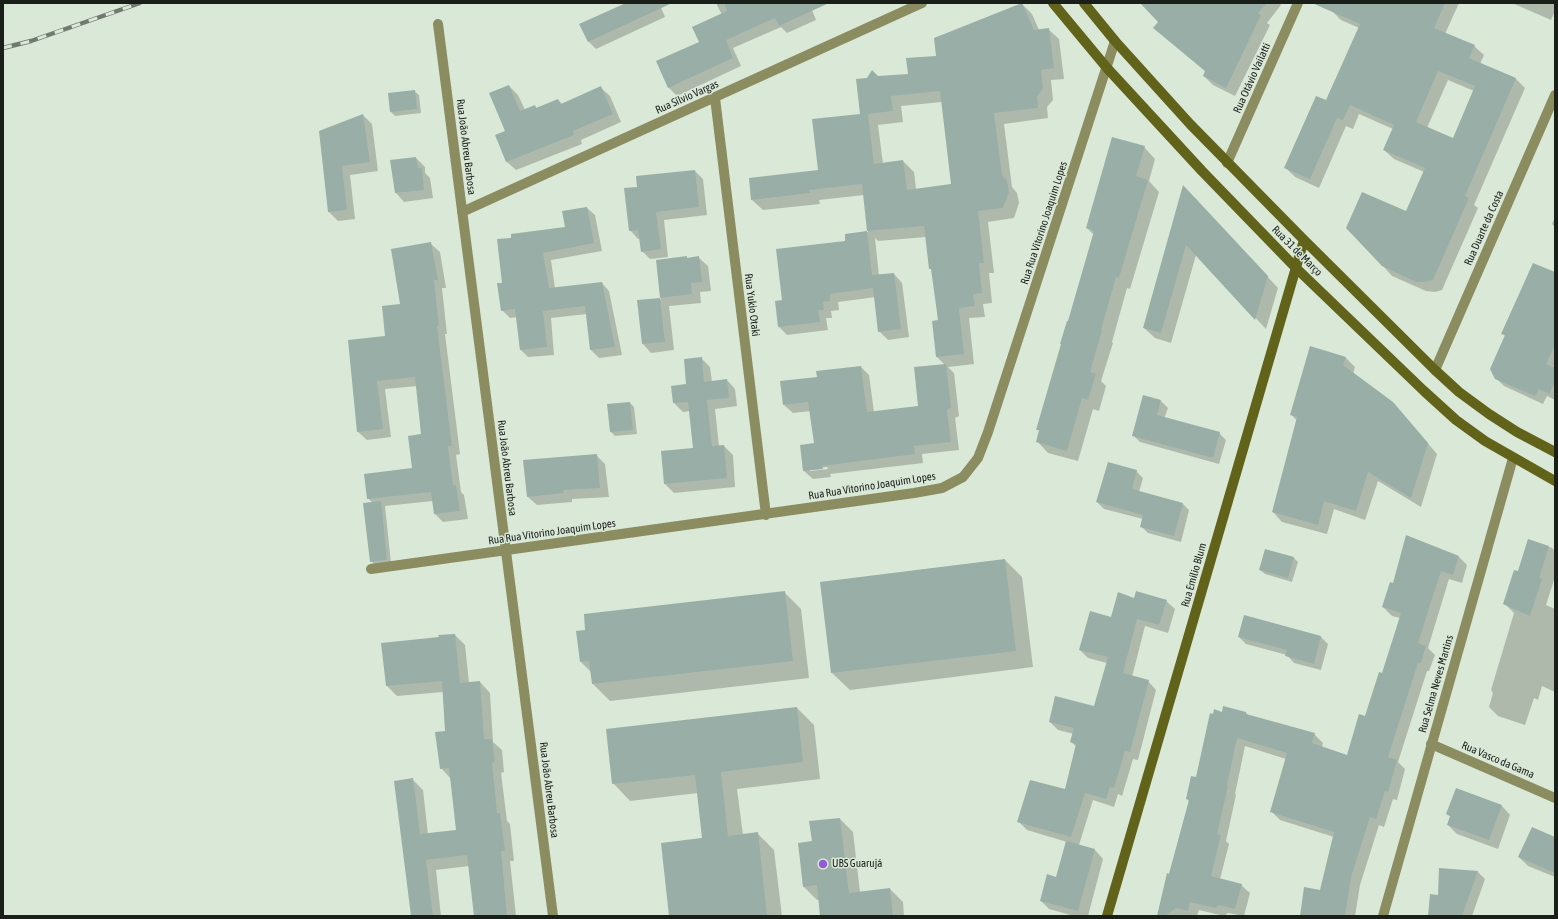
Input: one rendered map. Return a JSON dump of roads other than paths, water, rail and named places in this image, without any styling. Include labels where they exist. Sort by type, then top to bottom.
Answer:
[{"type":"main road","name":"Rua 31 de Março","points":[[1053,3],[1107,68],[1202,171],[1296,268],[1424,391],[1451,415],[1485,441],[1512,458],[1555,481]]},
{"type":"main road","name":"Rua 31 de Março","points":[[1084,3],[1115,41],[1227,163],[1435,370],[1459,392],[1489,414],[1517,432],[1555,452]]},
{"type":"main road","name":"Rua Emílio Blum","points":[[1107,916],[1304,240]]},
{"type":"street","name":"Rua Sílvio Vargas","points":[[462,212],[922,3]]},
{"type":"street","name":"Rua Otávio Vailatti","points":[[1227,163],[1298,3]]},
{"type":"street","name":"Rua João Abreu Barbosa","points":[[438,24],[553,916]]},
{"type":"street","name":"Rua Rua Vitorino Joaquim Lopes","points":[[371,569],[766,515],[914,493],[942,488],[964,476],[978,458],[993,417],[1115,41]]},
{"type":"street","name":"Rua Duarte da Costa","points":[[1435,370],[1555,95]]},
{"type":"street","name":"Rua Yukio Otaki","points":[[715,98],[766,515]]},
{"type":"street","name":"Rua Selma Neves Martins","points":[[1383,916],[1512,458]]},
{"type":"street","name":"Rua Vasco da Gama","points":[[1431,744],[1555,798]]},
{"type":"railway","points":[[3,48],[31,41],[140,3]]},
{"type":"place","name":"UBS Guarujá","points":[[823,864]]}]
